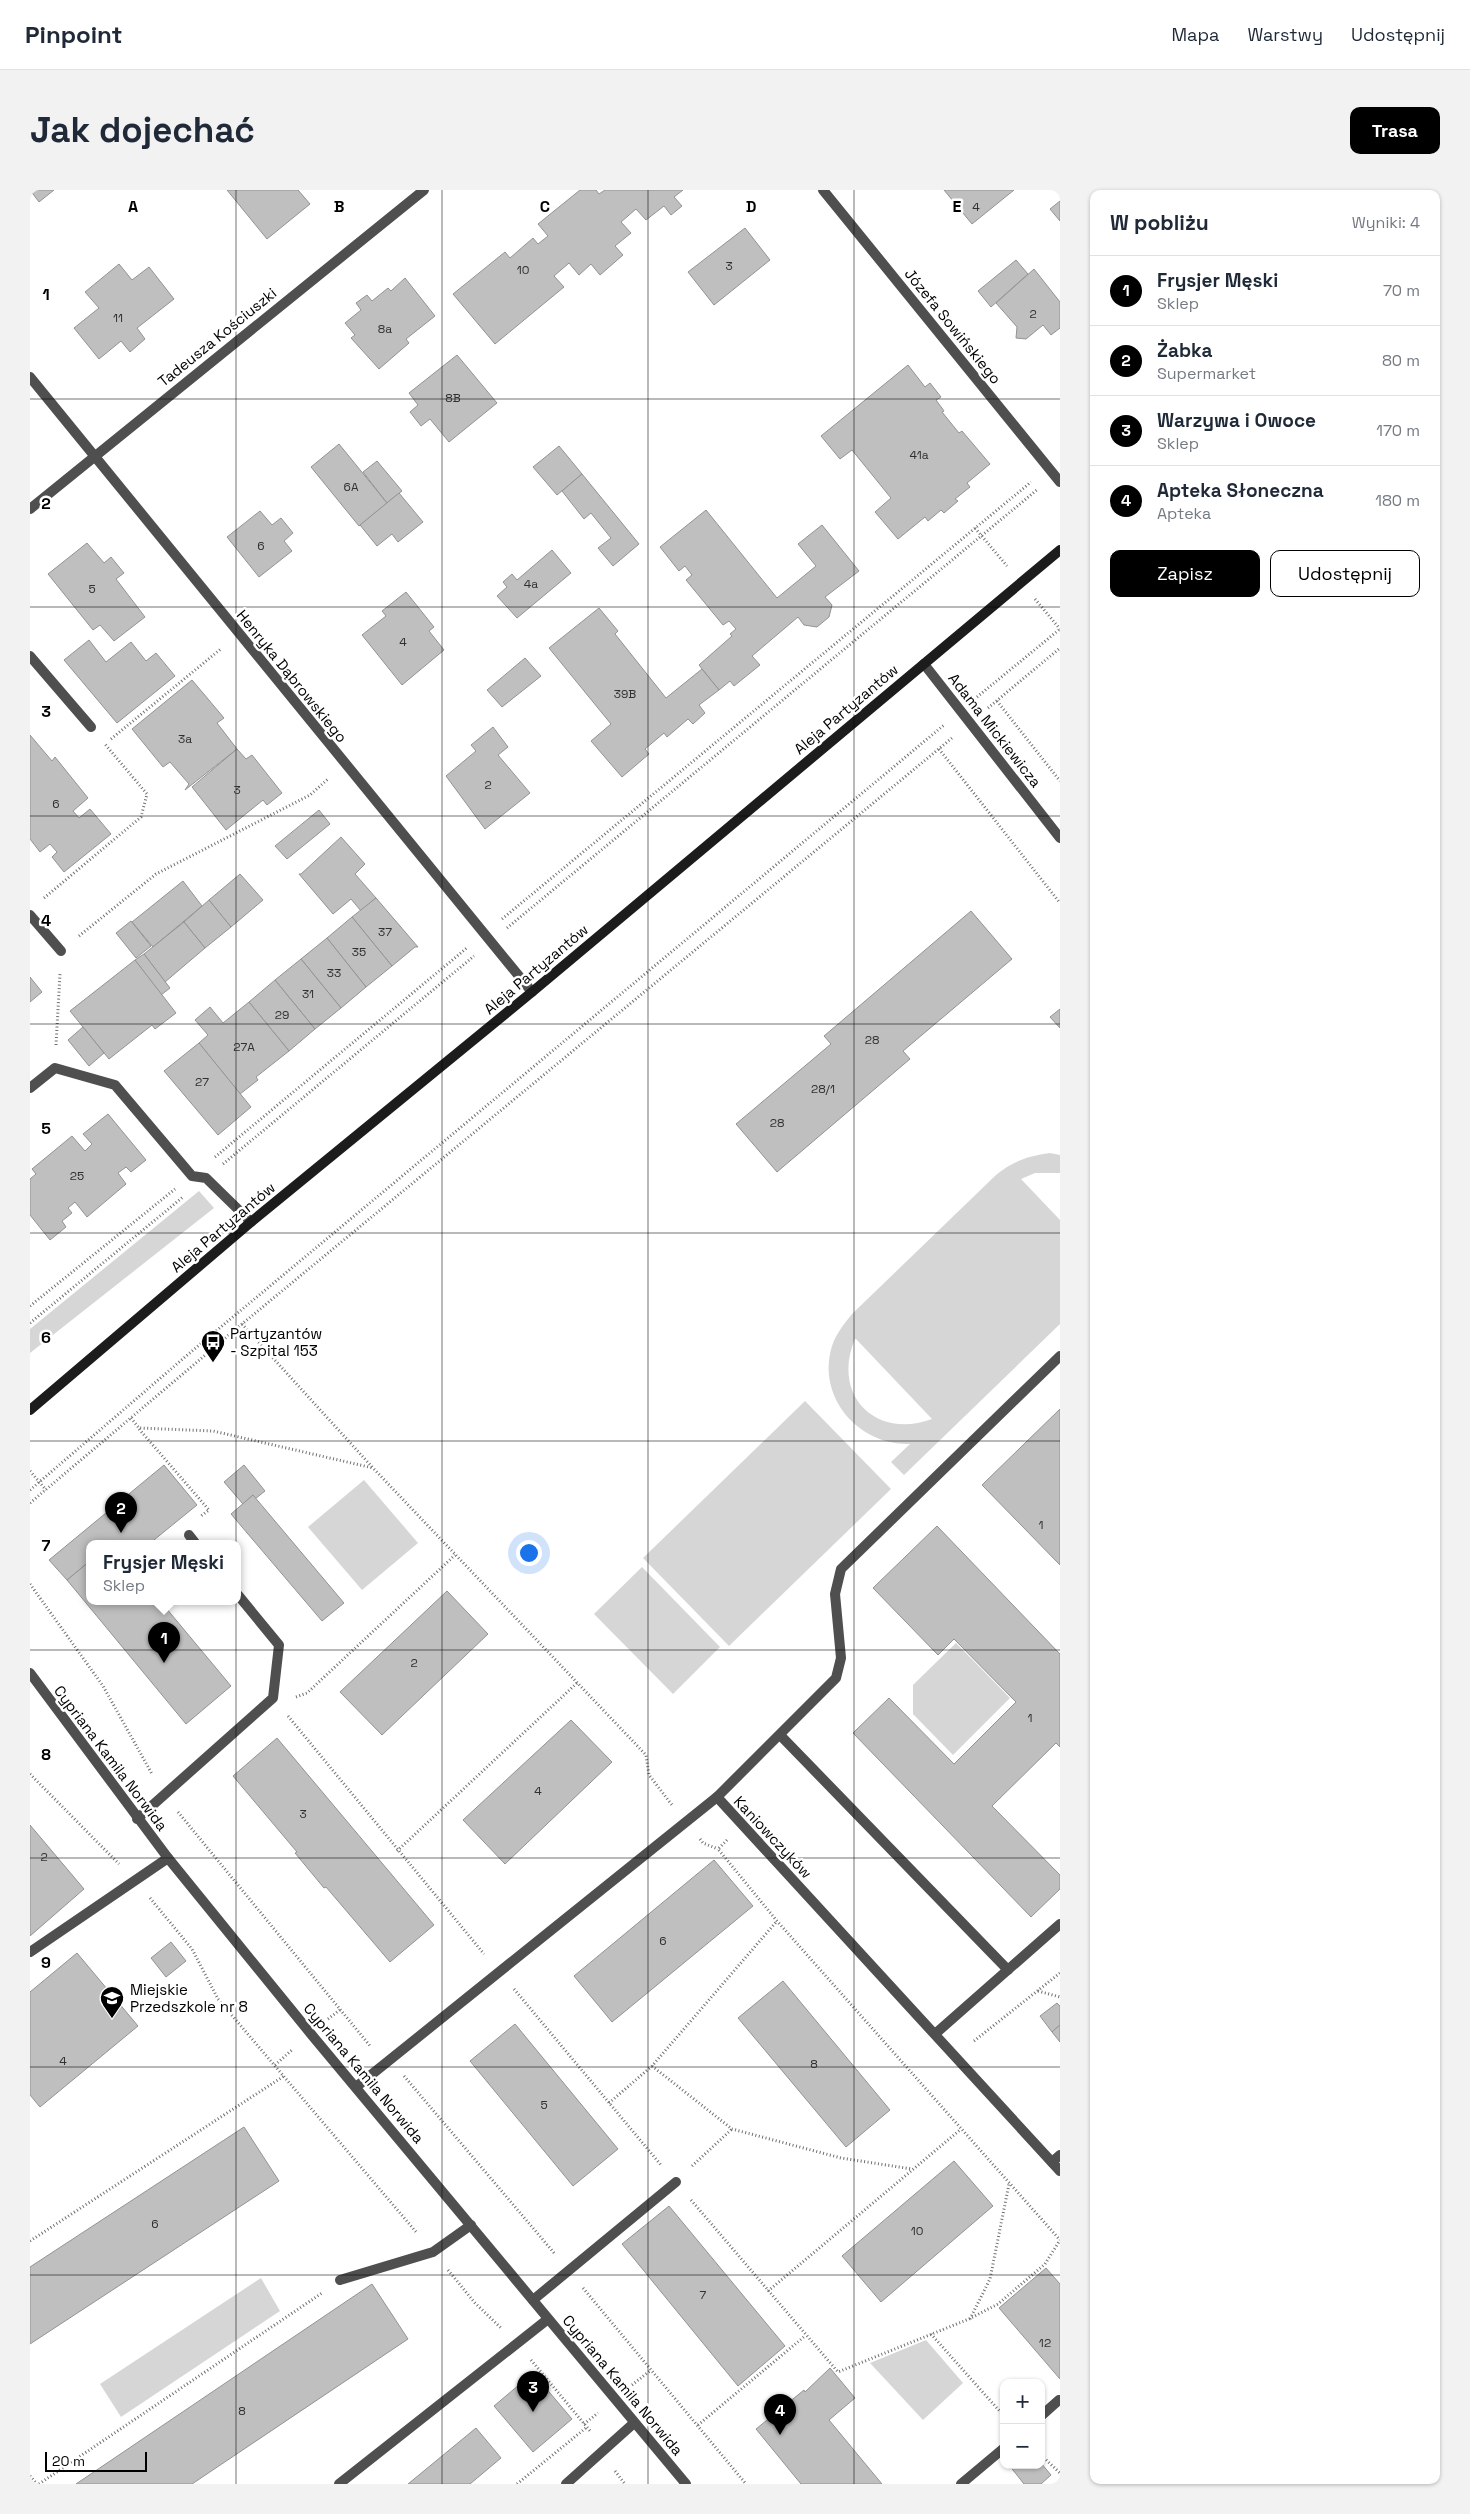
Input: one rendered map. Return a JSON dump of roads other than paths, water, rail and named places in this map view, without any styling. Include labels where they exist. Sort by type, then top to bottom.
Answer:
[{"type":"main road","name":"Aleja Partyzantów","points":[[30,1410],[251,1222],[532,992],[1060,550]]},
{"type":"street","name":"Tadeusza Kościuszki","points":[[30,509],[424,190]]},
{"type":"street","name":"Józefa Sowińskiego","points":[[823,190],[1054,475]]},
{"type":"street","name":"Henryka Dąbrowskiego","points":[[30,377],[532,992]]},
{"type":"street","points":[[30,656],[91,728]]},
{"type":"street","name":"Adama Mickiewicza","points":[[924,664],[1060,838]]},
{"type":"street","points":[[30,915],[61,951]]},
{"type":"street","points":[[30,1088],[55,1068],[115,1086],[192,1176],[206,1178],[251,1222]]},
{"type":"street","points":[[717,1798],[836,1678],[842,1658],[835,1594],[841,1569],[1060,1356]]},
{"type":"street","points":[[189,1535],[193,1540]]},
{"type":"street","points":[[137,1819],[273,1698],[279,1645],[241,1598]]},
{"type":"street","name":"Cypriana Kamila Norwida","points":[[30,1673],[137,1819],[168,1858],[686,2484]]},
{"type":"street","points":[[780,1735],[1008,1970]]},
{"type":"street","name":"Kaniowczyków","points":[[356,2087],[717,1798],[935,2034],[1056,2159],[1060,2171]]},
{"type":"street","points":[[30,1952],[168,1858]]},
{"type":"street","points":[[935,2034],[1060,1924]]},
{"type":"street","points":[[533,2300],[676,2182]]},
{"type":"street","points":[[340,2280],[433,2252],[471,2225]]},
{"type":"street","points":[[339,2484],[548,2319]]},
{"type":"street","points":[[1045,2412],[1059,2400]]},
{"type":"street","points":[[566,2484],[634,2423]]},
{"type":"street","points":[[961,2484],[1000,2451]]},
{"type":"place","name":"Partyzantów - Szpital 153","points":[[213,1363]]},
{"type":"place","name":"Żabka","points":[[121,1533]]},
{"type":"place","name":"Frysjer Męski","points":[[164,1663]]},
{"type":"place","name":"Miejskie Przedszkole nr 8","points":[[112,2019]]},
{"type":"place","name":"Warzywa i Owoce","points":[[533,2412]]},
{"type":"place","name":"Apteka Słoneczna","points":[[780,2435]]}]
